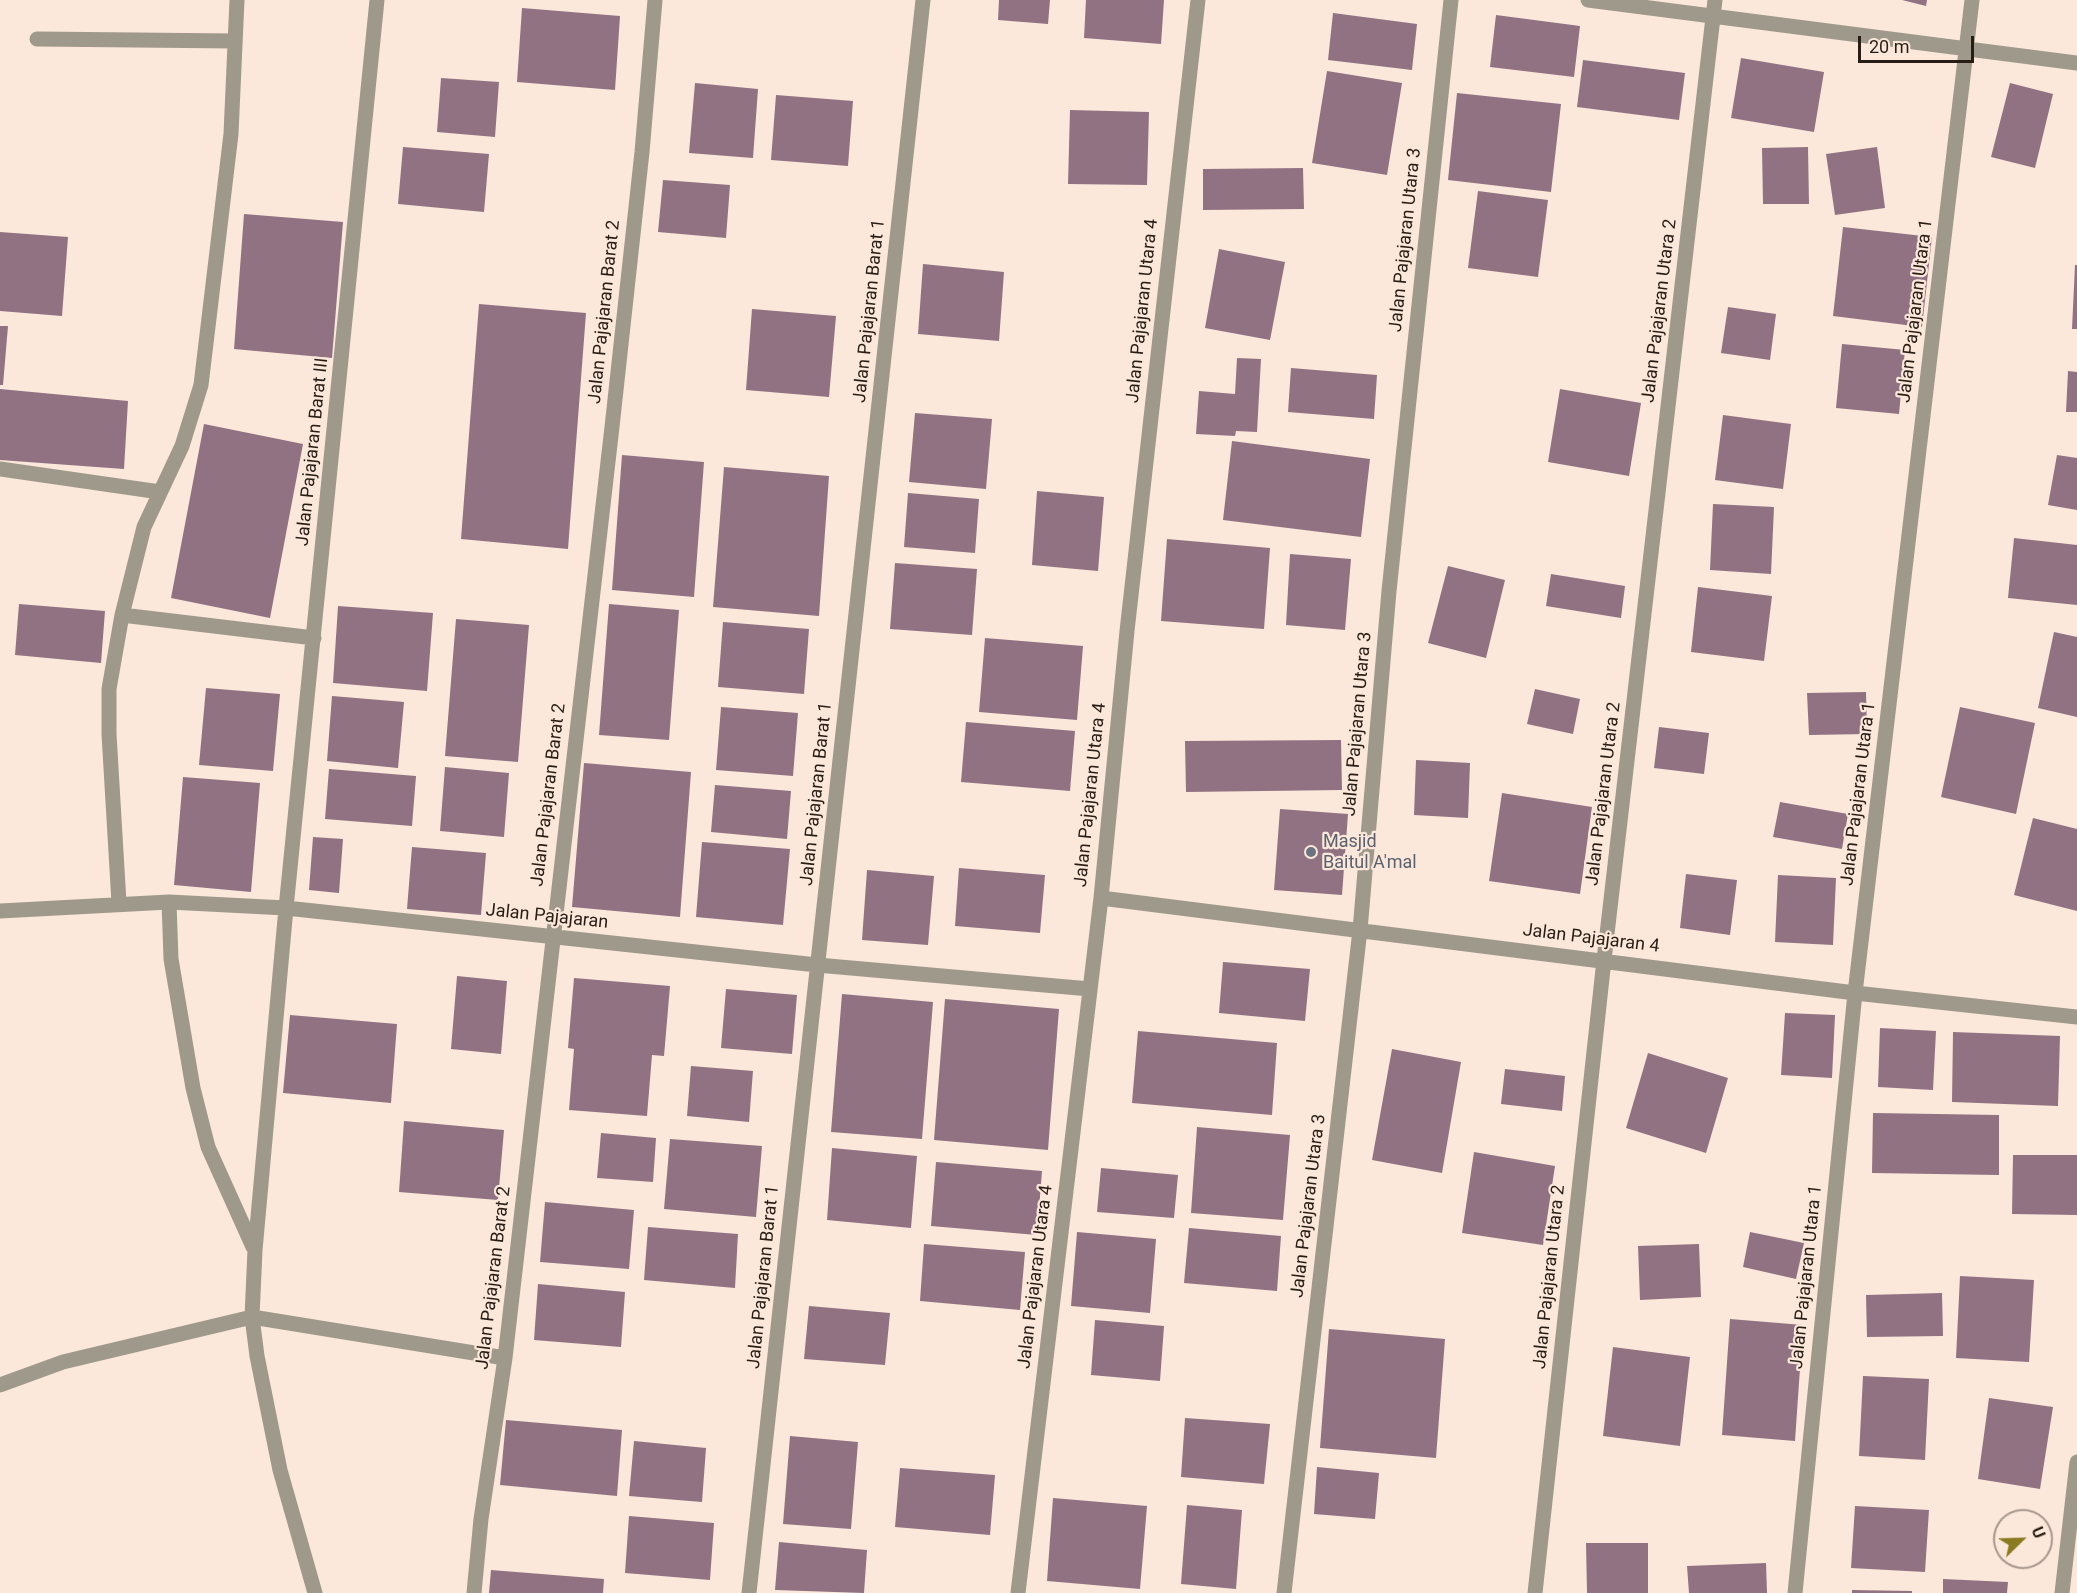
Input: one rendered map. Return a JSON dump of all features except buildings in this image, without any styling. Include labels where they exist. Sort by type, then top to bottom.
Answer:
[{"type":"street","points":[[119,903],[109,689],[122,615],[144,527],[182,446],[201,385],[231,134],[237,0]]},
{"type":"street","name":"Jalan Pajajaran Barat III","points":[[315,1593],[280,1470],[257,1356],[252,1317],[255,1250],[286,908],[377,0]]},
{"type":"street","name":"Jalan Pajajaran Barat 2","points":[[474,1593],[481,1519],[505,1358],[641,164],[655,0]]},
{"type":"street","name":"Jalan Pajajaran Barat 1","points":[[749,1593],[923,0]]},
{"type":"street","name":"Jalan Pajajaran Utara 4","points":[[1018,1593],[1101,898],[1127,631],[1198,0]]},
{"type":"street","name":"Jalan Pajajaran Utara 3","points":[[1284,1593],[1360,930],[1389,591],[1451,0]]},
{"type":"street","points":[[1588,0],[1713,18],[2077,63]]},
{"type":"street","name":"Jalan Pajajaran Utara 2","points":[[1535,1593],[1604,960],[1715,0]]},
{"type":"street","name":"Jalan Pajajaran Utara 1","points":[[1795,1593],[1855,993],[1972,0]]},
{"type":"street","points":[[37,39],[235,41]]},
{"type":"street","points":[[0,468],[160,492]]},
{"type":"street","points":[[122,615],[314,638]]},
{"type":"street","name":"Jalan Pajajaran 4","points":[[1101,898],[1855,993],[2077,1017]]},
{"type":"street","points":[[169,902],[171,959],[193,1088],[208,1147],[255,1250]]},
{"type":"street","name":"Jalan Pajajaran","points":[[0,911],[169,902],[286,908],[818,965],[1090,989]]},
{"type":"street","points":[[0,1385],[63,1362],[252,1317],[505,1358]]},
{"type":"street","points":[[2062,1593],[2077,1462]]},
{"type":"place","name":"Masjid Baitul A'mal","points":[[1311,852]]}]
